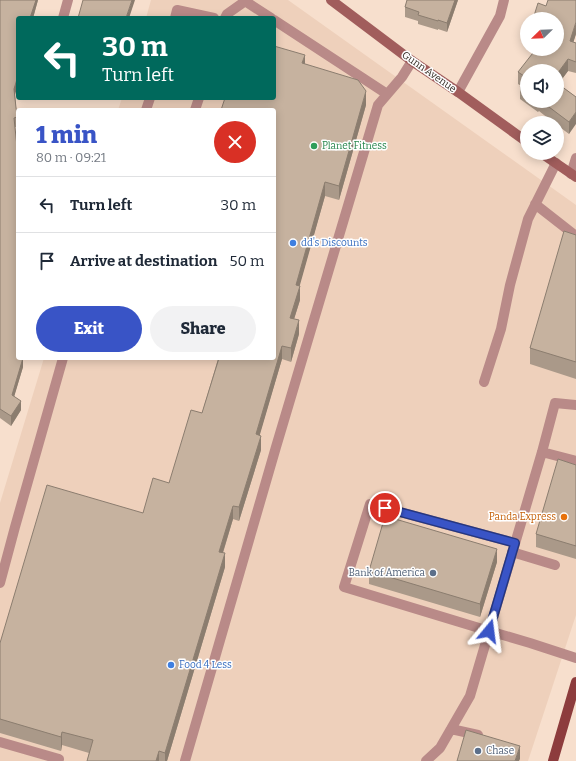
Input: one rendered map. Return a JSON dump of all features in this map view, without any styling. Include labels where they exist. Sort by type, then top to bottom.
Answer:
[{"type":"main road","points":[[553,761],[576,682]]},
{"type":"street","points":[[64,16],[68,0]]},
{"type":"street","points":[[226,16],[246,0],[268,16]]},
{"type":"street","name":"Gunn Avenue","points":[[331,0],[412,61],[520,137]]},
{"type":"street","points":[[458,92],[500,16],[504,0]]},
{"type":"street","points":[[176,16],[177,10],[205,16]]},
{"type":"street","points":[[276,21],[387,94]]},
{"type":"street","points":[[185,761],[276,447],[378,105],[402,76],[412,61]]},
{"type":"street","points":[[552,160],[573,176],[576,158]]},
{"type":"street","points":[[484,382],[501,329],[510,286],[528,219],[556,163]]},
{"type":"street","points":[[535,204],[576,236]]},
{"type":"street","points":[[0,583],[62,360]]},
{"type":"street","points":[[426,761],[440,748],[470,696],[555,403],[576,405]]},
{"type":"street","points":[[542,452],[576,461]]},
{"type":"street","points":[[555,565],[514,547],[370,504],[344,588],[530,642],[576,658]]},
{"type":"street","points":[[451,729],[488,738]]},
{"type":"street","points":[[0,742],[59,759]]},
{"type":"shaded area","points":[[151,0],[288,0],[576,205],[576,615],[528,761],[0,761],[0,503],[43,360],[276,360],[276,108],[119,108],[121,100],[276,100],[276,16],[147,16]]},
{"type":"building","points":[[0,0],[36,0],[31,16],[16,16],[16,82],[14,89],[16,117],[14,118],[16,137],[16,360],[22,360],[12,395],[21,401],[11,416],[0,409]]},
{"type":"building","points":[[83,0],[132,0],[127,16],[79,16]]},
{"type":"building","points":[[407,0],[455,0],[447,23],[418,15],[419,12],[405,7]]},
{"type":"building","points":[[548,0],[576,0],[576,22],[570,41],[576,43],[576,62],[568,59],[564,64],[524,64],[531,56],[564,56],[564,12],[535,12],[538,3],[546,6]]},
{"type":"building","points":[[276,47],[305,55],[302,63],[358,80],[366,91],[339,186],[325,182],[296,285],[300,286],[290,318],[299,320],[291,348],[282,346],[256,434],[261,436],[239,507],[233,506],[219,552],[225,553],[165,753],[159,751],[156,761],[87,761],[93,740],[62,732],[61,737],[0,719],[0,643],[47,485],[143,513],[153,478],[169,483],[191,410],[202,413],[218,360],[276,360],[276,108],[222,108],[224,100],[276,100]]},
{"type":"building","points":[[564,88],[576,97],[576,112],[569,122],[564,118],[564,116],[561,116],[550,108],[564,108]]},
{"type":"building","points":[[564,231],[576,235],[576,362],[530,348]]},
{"type":"building","points":[[558,459],[576,465],[576,546],[536,534]]},
{"type":"building","name":"Bank of America","points":[[385,516],[497,549],[480,604],[369,571]]},
{"type":"building","points":[[466,730],[520,746],[515,761],[457,761]]},
{"type":"place","name":"Planet Fitness","points":[[314,146]]},
{"type":"place","name":"dd's Discounts","points":[[293,243]]},
{"type":"place","name":"Panda Express","points":[[564,517]]},
{"type":"place","name":"Bank of America","points":[[433,573]]},
{"type":"place","name":"Food 4 Less","points":[[171,665]]},
{"type":"place","name":"Chase","points":[[478,751]]},
{"type":"route","points":[[385,508],[515,543],[489,631]]}]
